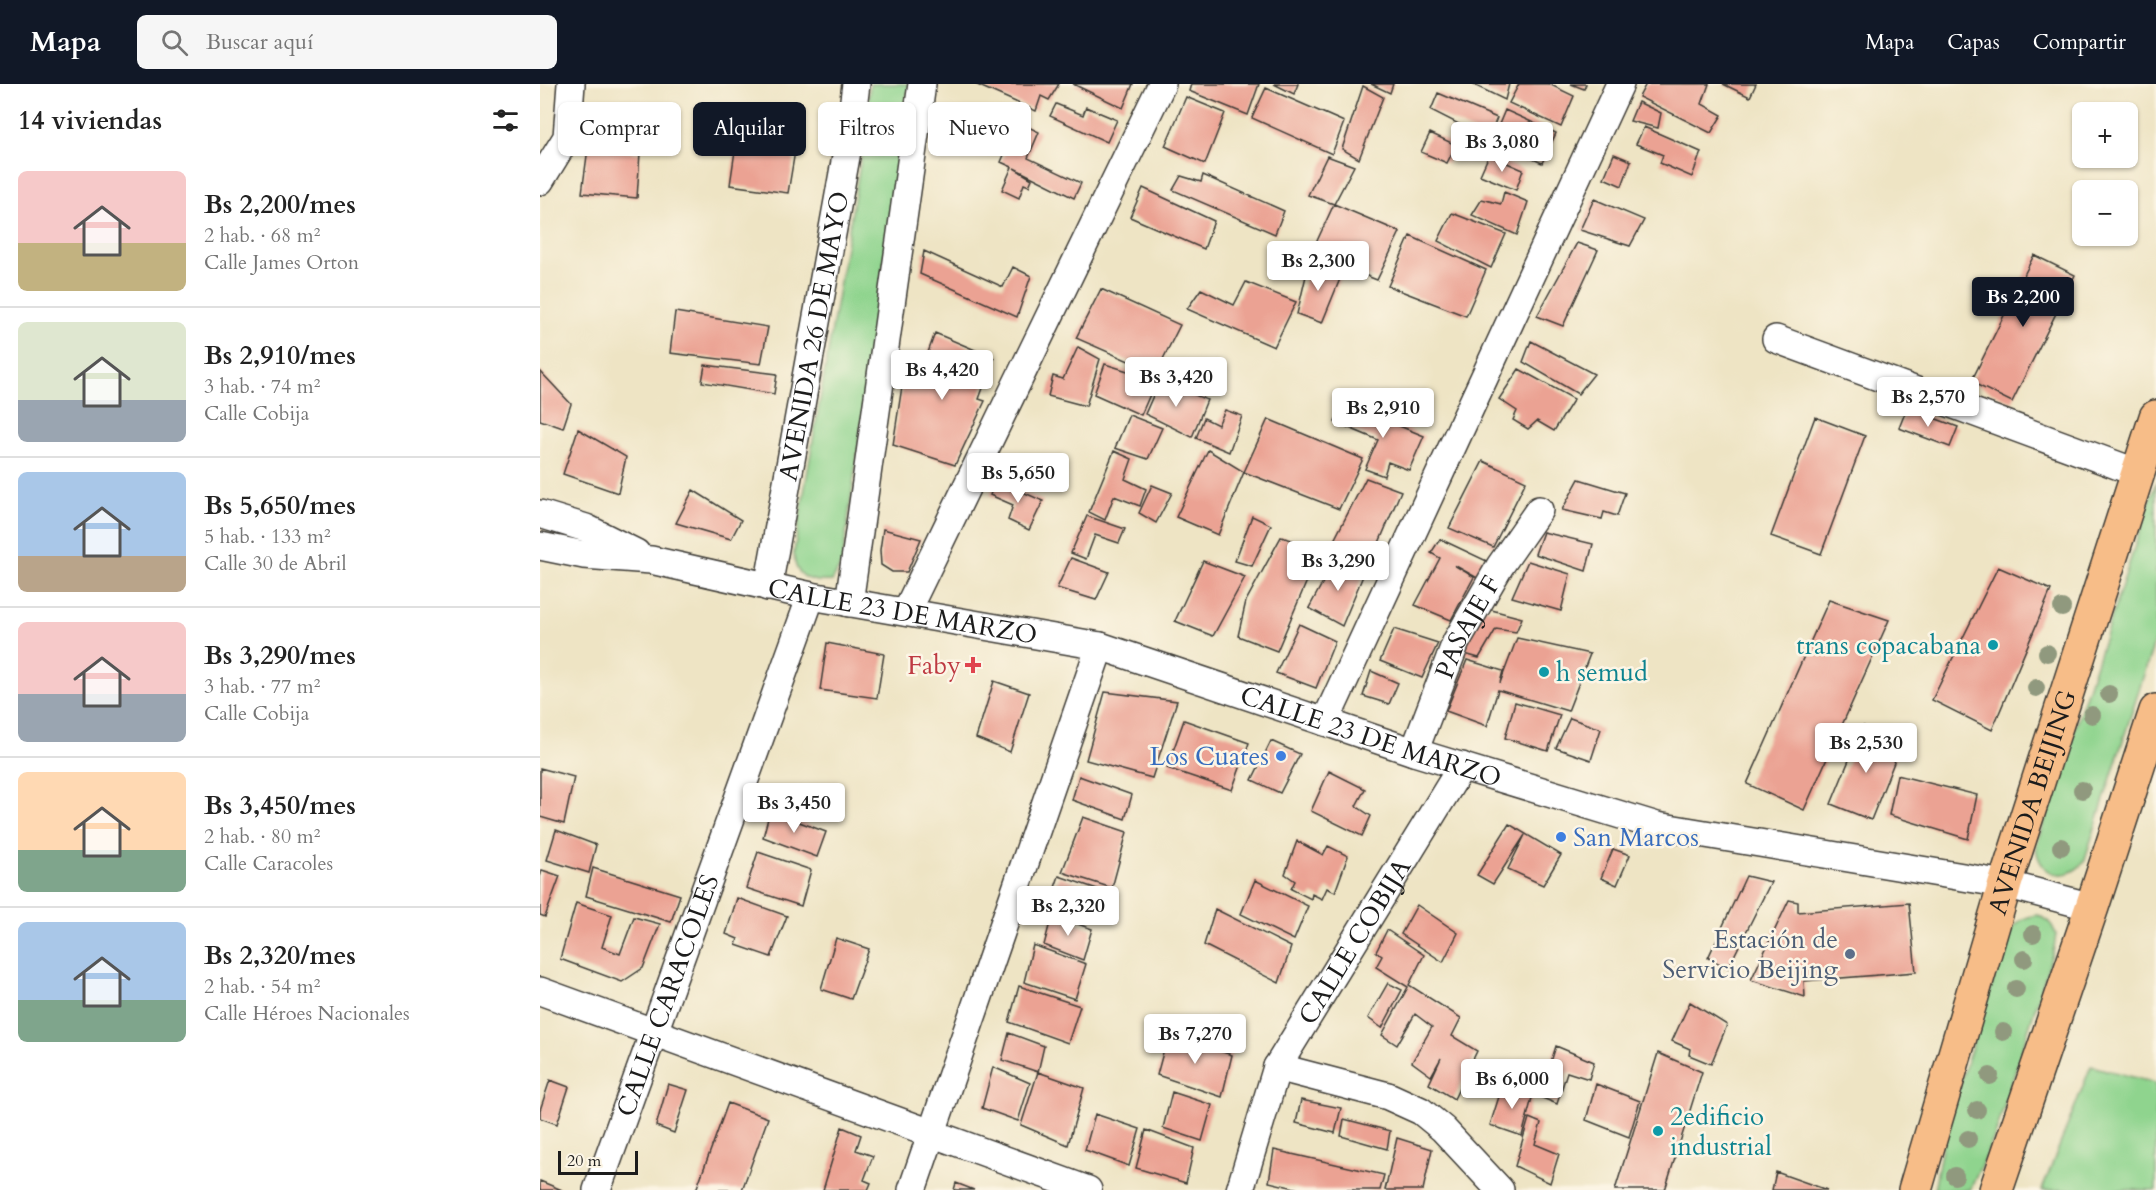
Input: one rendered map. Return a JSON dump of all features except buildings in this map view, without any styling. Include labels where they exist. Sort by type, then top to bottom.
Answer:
[{"type":"main road","name":"AVENIDA BEIJING","points":[[1915,1190],[2005,884],[2156,417]]},
{"type":"main road","points":[[1996,1190],[2156,711]]},
{"type":"street","points":[[540,181],[567,137],[571,84]]},
{"type":"street","name":"AVENIDA 26 DE MAYO","points":[[768,587],[849,140],[856,84]]},
{"type":"street","points":[[849,603],[922,84]]},
{"type":"street","points":[[906,612],[1162,84]]},
{"type":"street","points":[[1325,722],[1620,84]]},
{"type":"street","points":[[1776,339],[2138,473]]},
{"type":"street","name":"PASAJE F","points":[[1414,752],[1456,642],[1500,566],[1539,510]]},
{"type":"street","name":"CALLE 23 DE MARZO","points":[[540,514],[586,528],[651,560]]},
{"type":"street","name":"CALLE 23 DE MARZO","points":[[540,546],[584,555],[651,560],[811,597],[1100,646],[1414,752],[1657,826],[2005,884],[2092,908]]},
{"type":"street","name":"CALLE CARACOLES","points":[[597,1190],[811,597]]},
{"type":"street","points":[[912,1190],[1100,646]]},
{"type":"street","name":"CALLE COBIJA","points":[[1240,1190],[1277,1067],[1462,766]]},
{"type":"street","points":[[540,991],[1088,1190]]},
{"type":"street","points":[[1277,1067],[1388,1096],[1421,1111],[1443,1129],[1500,1190]]},
{"type":"green space","points":[[870,84],[909,84],[906,102],[868,102]]},
{"type":"green space","points":[[861,156],[899,156],[842,563],[832,581],[817,581],[804,577],[800,573],[794,561]]},
{"type":"green space","points":[[2156,482],[2156,637],[2084,862],[2069,873],[2054,873],[2042,864],[2036,846]]},
{"type":"green space","points":[[2038,915],[2050,922],[2056,934],[2054,948],[1995,1135],[1970,1190],[1934,1190],[1945,1131],[2007,937],[2020,921]]},
{"type":"green space","points":[[2091,1066],[2156,1083],[2156,1190],[2042,1190]]},
{"type":"place","name":"trans copacabana","points":[[1993,645]]},
{"type":"place","name":"Faby","points":[[973,665]]},
{"type":"place","name":"h semud","points":[[1544,672]]},
{"type":"place","name":"Los Cuates","points":[[1281,756]]},
{"type":"place","name":"San Marcos","points":[[1561,837]]},
{"type":"place","name":"Estación de Servicio Beijing","points":[[1850,954]]},
{"type":"place","name":"2edificio industrial","points":[[1658,1131]]}]
